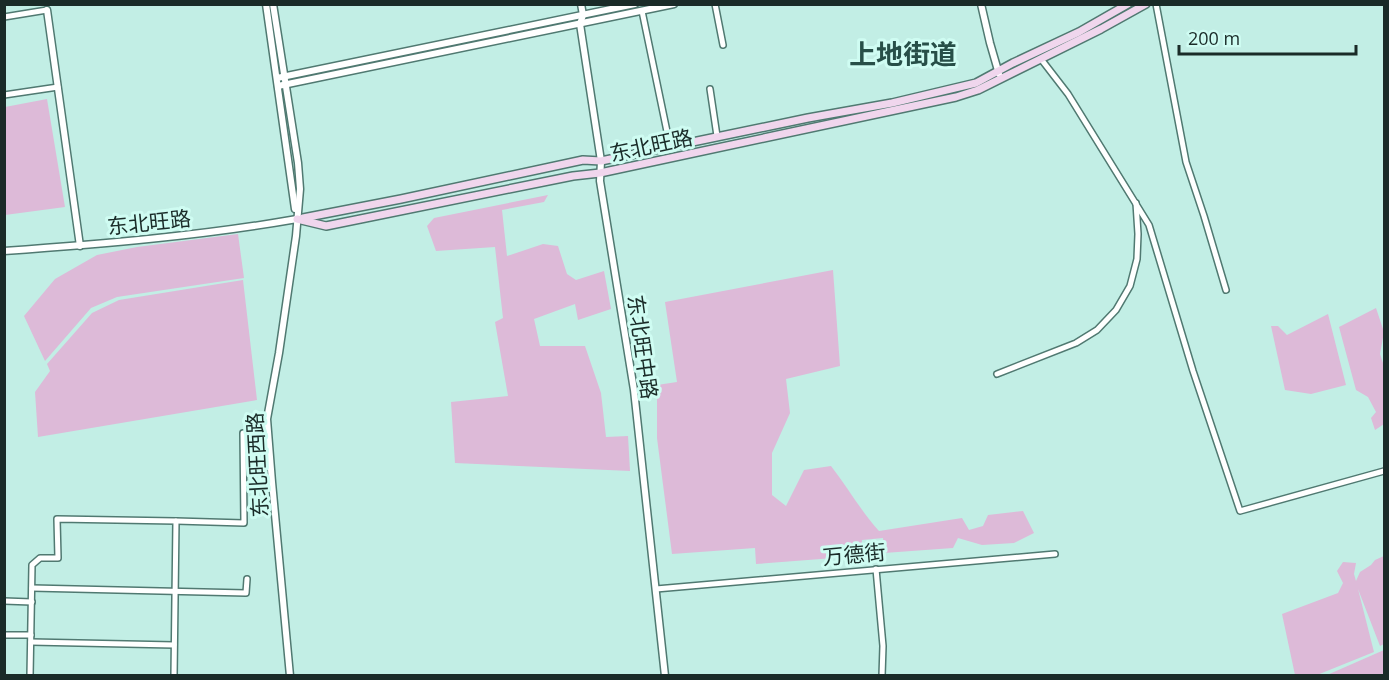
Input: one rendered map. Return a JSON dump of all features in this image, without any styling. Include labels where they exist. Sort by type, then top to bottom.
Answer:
[{"type":"main road","name":"东北旺路","points":[[297,219],[583,160],[601,161],[717,136],[892,103],[976,83],[998,70],[1079,32],[1128,4]]},
{"type":"main road","name":"东北旺路","points":[[297,219],[326,226],[573,176],[600,173],[956,96],[978,90],[1146,4]]},
{"type":"street","name":"东北旺西路","points":[[266,4],[297,219]]},
{"type":"street","name":"东北旺西路","points":[[273,4],[300,189],[281,341],[267,419],[290,675]]},
{"type":"street","points":[[580,24],[583,15],[581,4]]},
{"type":"street","points":[[277,78],[635,4]]},
{"type":"street","points":[[278,86],[674,4]]},
{"type":"street","points":[[715,4],[723,45]]},
{"type":"street","points":[[981,4],[1000,79]]},
{"type":"street","points":[[1156,4],[1186,162],[1226,290]]},
{"type":"street","points":[[4,17],[47,10],[80,246]]},
{"type":"street","points":[[642,11],[670,146]]},
{"type":"street","name":"东北旺中路","points":[[580,24],[601,161],[600,181],[630,365],[665,675]]},
{"type":"street","points":[[1041,59],[1068,94],[1149,225],[1193,371],[1240,511],[1384,471]]},
{"type":"street","points":[[4,95],[58,87]]},
{"type":"street","points":[[710,89],[717,136]]},
{"type":"street","points":[[997,374],[1076,343],[1097,330],[1116,310],[1130,286],[1137,259],[1136,202]]},
{"type":"street","name":"东北旺路","points":[[4,251],[80,246],[249,227],[297,219]]},
{"type":"street","points":[[30,675],[32,564],[40,558],[58,558],[57,519],[244,523],[243,433]]},
{"type":"street","points":[[174,675],[176,521]]},
{"type":"street","name":"万德街","points":[[656,589],[1055,554]]},
{"type":"street","points":[[876,569],[883,646],[882,675]]},
{"type":"street","points":[[32,588],[246,593],[247,579]]},
{"type":"street","points":[[4,601],[32,602]]},
{"type":"street","points":[[4,635],[31,639],[174,645]]},
{"type":"shaded area","points":[[47,99],[65,207],[5,215],[5,107]]},
{"type":"shaded area","points":[[548,195],[544,202],[502,210],[507,256],[543,244],[558,246],[567,274],[576,280],[604,271],[611,309],[578,320],[575,304],[534,319],[540,346],[585,346],[601,393],[606,437],[628,436],[630,471],[455,463],[451,402],[508,396],[495,322],[503,318],[495,247],[436,251],[427,226],[434,218]]},
{"type":"shaded area","points":[[238,234],[244,278],[117,297],[91,308],[45,361],[24,316],[55,279],[97,255],[137,247]]},
{"type":"shaded area","points":[[833,270],[840,366],[786,379],[790,413],[772,453],[772,495],[786,506],[804,470],[831,466],[879,531],[962,518],[969,530],[983,526],[988,515],[1023,511],[1034,533],[1014,543],[982,545],[958,538],[953,548],[884,553],[883,538],[862,540],[861,552],[847,557],[756,564],[755,548],[672,554],[657,438],[657,385],[677,382],[665,302]]},
{"type":"shaded area","points":[[243,280],[257,400],[38,437],[35,392],[50,371],[47,364],[92,313],[119,300]]},
{"type":"shaded area","points":[[1376,308],[1384,332],[1380,354],[1384,366],[1384,424],[1375,430],[1371,418],[1376,412],[1368,397],[1356,390],[1339,327]]},
{"type":"shaded area","points":[[1328,314],[1346,385],[1311,394],[1285,390],[1271,326],[1278,326],[1287,335]]},
{"type":"shaded area","points":[[1384,556],[1384,644],[1380,646],[1358,589],[1374,652],[1317,675],[1295,675],[1282,614],[1338,593],[1343,583],[1337,571],[1343,562],[1356,563],[1354,574],[1356,581],[1360,572]]},
{"type":"shaded area","points":[[1384,650],[1384,675],[1327,675]]},
{"type":"district","name":"上地街道","points":[[903,53]]}]
